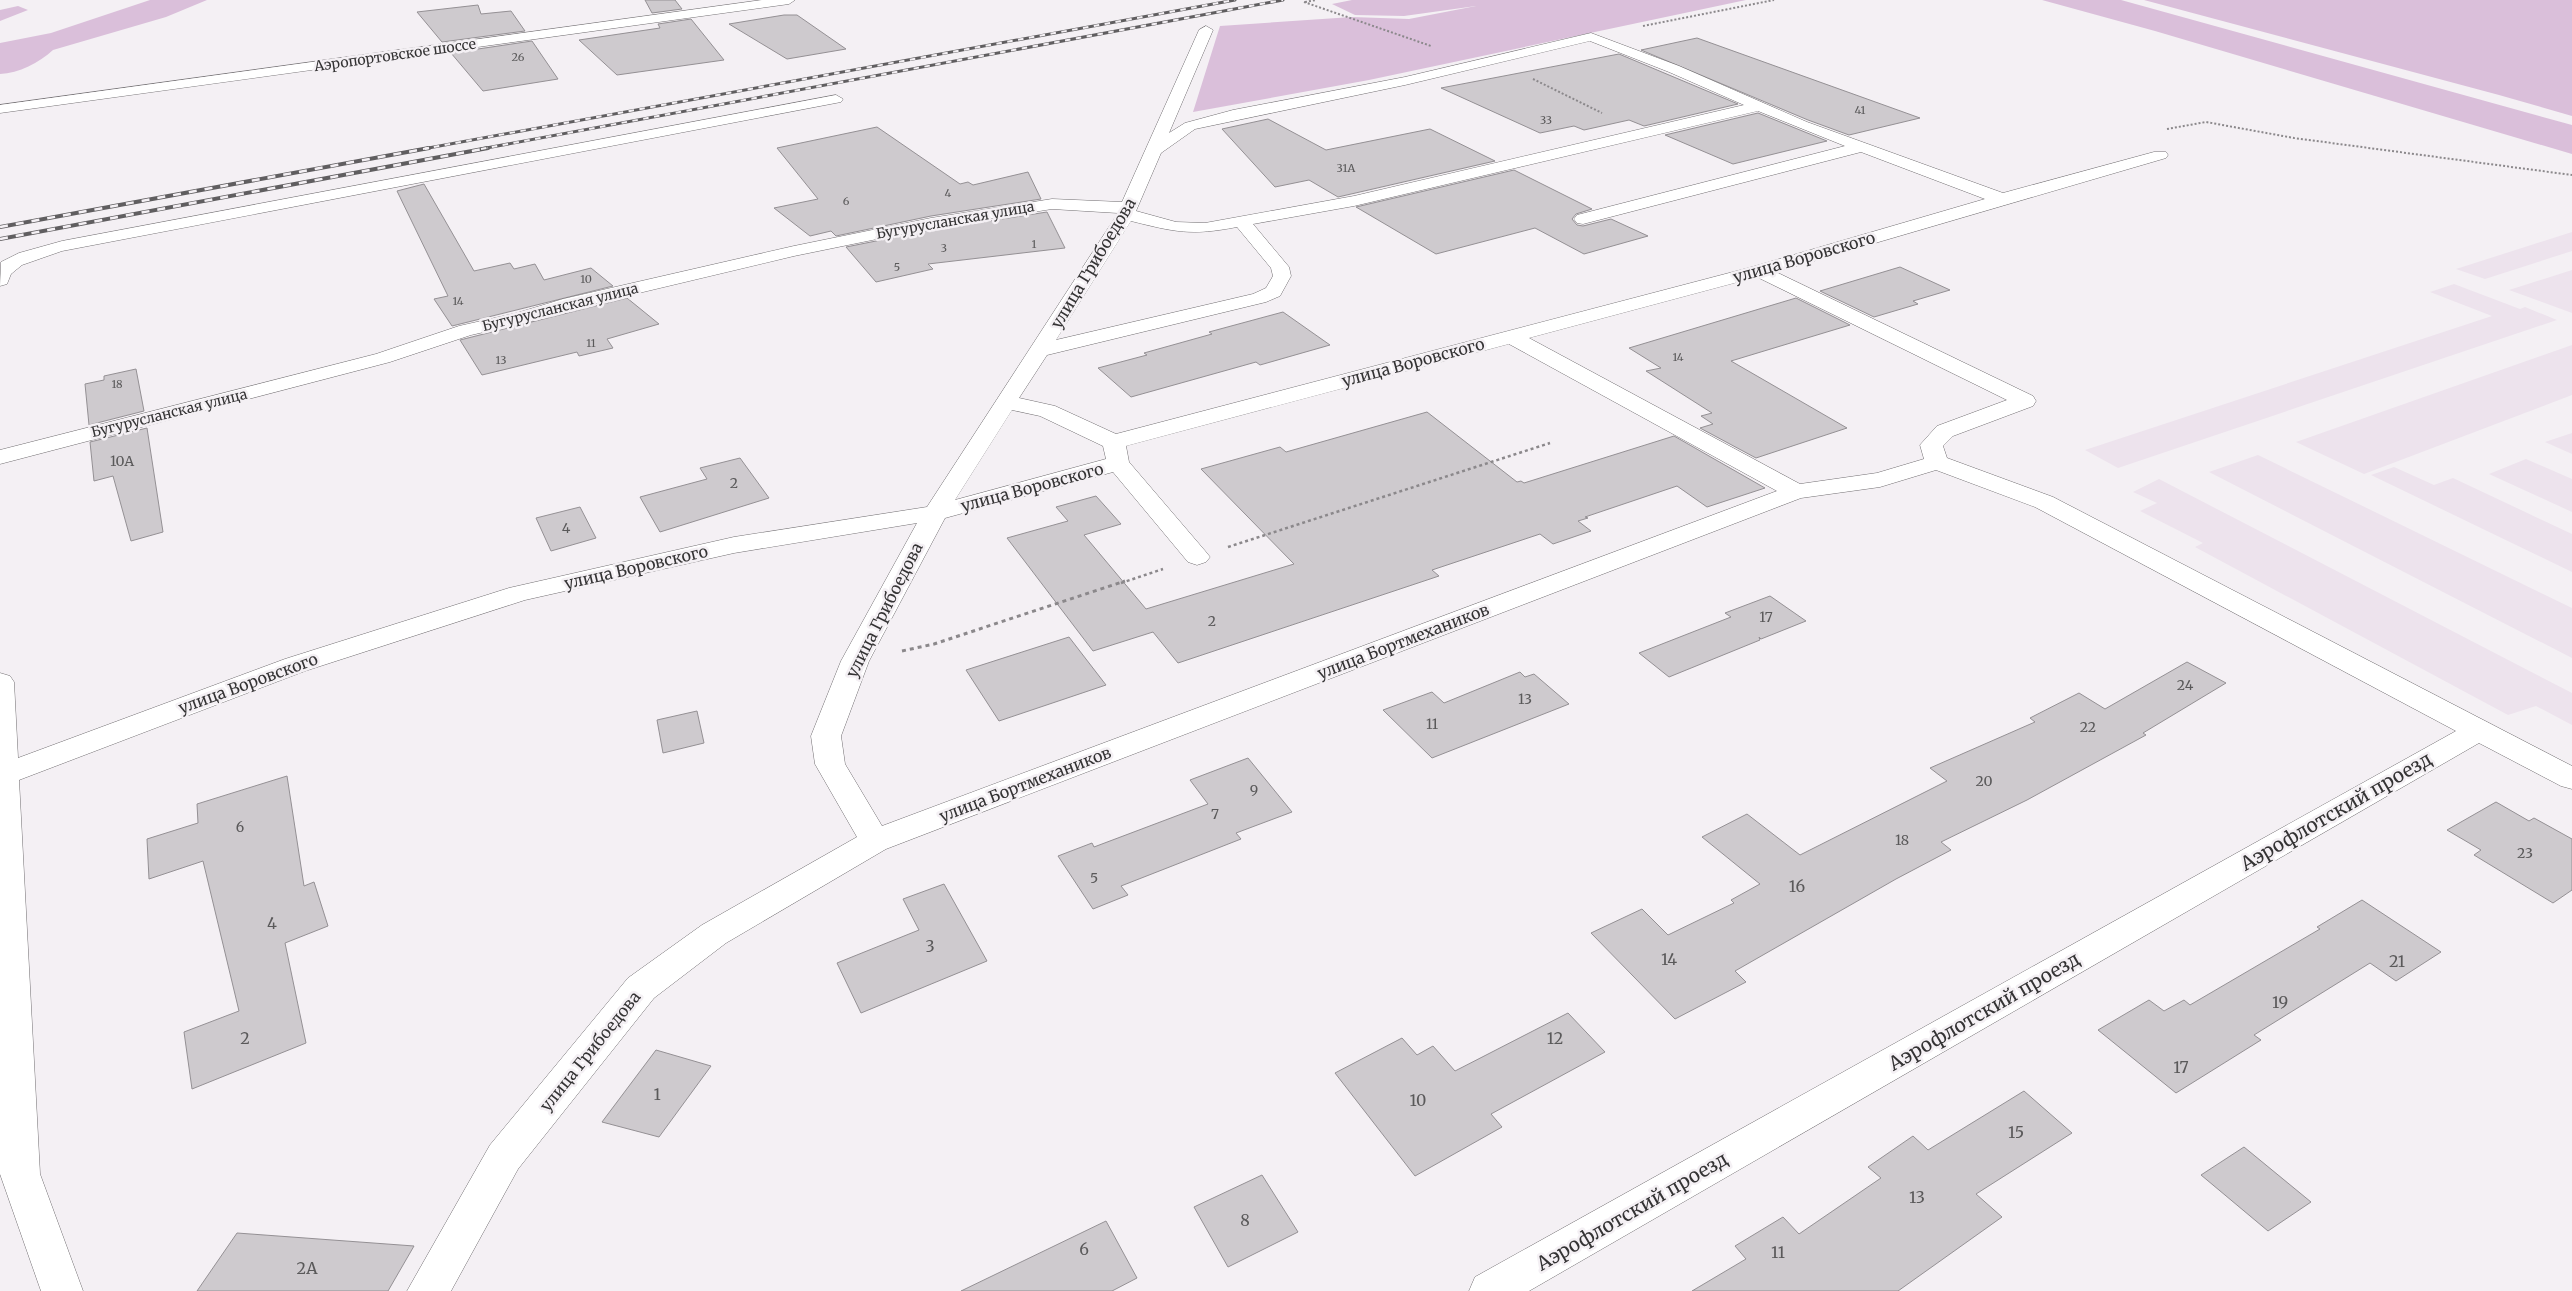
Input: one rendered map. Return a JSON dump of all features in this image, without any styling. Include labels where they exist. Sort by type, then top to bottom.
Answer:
[{"type":"street","name":"Аэропортовское шоссе","points":[[0,109],[789,0]]},
{"type":"street","name":"улица Грибоедова","points":[[428,1291],[504,1157],[641,988],[714,934],[875,841],[830,764],[826,736],[855,661],[935,513],[1127,211],[1206,30]]},
{"type":"street","points":[[1154,150],[1190,126],[1233,115],[1405,81],[1591,37],[1674,69],[1756,107],[2002,199]]},
{"type":"street","points":[[0,280],[0,276],[5,268],[27,256],[62,246],[836,99]]},
{"type":"street","name":"Бугурусланская улица","points":[[0,457],[383,358],[466,330],[521,318],[570,303],[794,251],[976,215],[1052,204],[1127,211],[1190,229],[1354,201],[1756,107]]},
{"type":"street","points":[[1583,218],[1862,147]]},
{"type":"street","name":"улица Воровского","points":[[2,775],[295,665],[518,594],[734,545],[935,513],[1116,453],[1510,336],[1759,272],[2002,199],[2160,155]]},
{"type":"street","points":[[1040,350],[1258,298],[1273,292],[1282,276],[1280,267],[1240,221]]},
{"type":"street","points":[[1759,272],[2025,401],[1945,431],[1931,445],[1937,462],[2044,502],[2572,779]]},
{"type":"street","points":[[1510,336],[1796,492]]},
{"type":"street","points":[[1006,402],[1047,411],[1116,453],[1197,557]]},
{"type":"street","name":"улица Бортмехаников","points":[[875,841],[1796,492],[1880,480],[1937,462]]},
{"type":"street","points":[[0,682],[2,775],[20,1174],[62,1291]]},
{"type":"street","name":"Аэрофлотский проезд","points":[[1490,1291],[2478,731]]},
{"type":"path","points":[[1316,0],[1304,2],[1533,79],[1643,133]]},
{"type":"path","points":[[1591,37],[1774,0]]},
{"type":"path","points":[[2160,155],[2136,137],[2206,122],[2294,138],[2572,175]]},
{"type":"shaded area","points":[[150,0],[207,0],[166,17],[53,50],[28,66],[14,72],[0,74],[0,43],[51,33]]},
{"type":"shaded area","points":[[1352,0],[1746,0],[1369,80],[1193,112],[1220,26],[1352,17],[1409,19],[1476,6],[1404,16],[1355,15],[1332,4]]},
{"type":"shaded area","points":[[2042,0],[2121,0],[2572,125],[2572,154],[2155,31]]},
{"type":"shaded area","points":[[2144,0],[2572,0],[2572,116],[2499,95]]},
{"type":"shaded area","points":[[18,6],[28,10],[0,21],[0,10]]},
{"type":"shaded area","points":[[2572,232],[2572,251],[2485,279],[2456,269]]},
{"type":"shaded area","points":[[2572,270],[2572,313],[2509,290]]},
{"type":"shaded area","points":[[2454,284],[2520,309],[2525,307],[2557,320],[2118,468],[2085,450],[2492,316],[2430,292]]},
{"type":"shaded area","points":[[2572,345],[2572,395],[2364,474],[2296,442]]},
{"type":"shaded area","points":[[2572,433],[2572,454],[2545,442]]},
{"type":"shaded area","points":[[2258,455],[2572,608],[2572,658],[2209,472]]},
{"type":"shaded area","points":[[2526,459],[2572,479],[2572,512],[2489,474]]},
{"type":"shaded area","points":[[2394,467],[2434,485],[2453,478],[2572,534],[2572,572],[2371,475]]},
{"type":"shaded area","points":[[2159,479],[2572,693],[2572,725],[2536,706],[2508,715],[2195,547],[2203,543],[2140,511],[2157,503],[2133,492]]},
{"type":"building","points":[[645,0],[675,0],[682,9],[652,13]]},
{"type":"building","points":[[478,5],[481,14],[511,11],[525,31],[442,42],[417,12]]},
{"type":"building","points":[[784,15],[797,15],[846,49],[787,59],[729,24]]},
{"type":"building","points":[[691,19],[724,60],[617,75],[579,40],[660,28],[658,24]]},
{"type":"building","points":[[1697,38],[1920,118],[1849,135],[1808,120],[1641,50]]},
{"type":"building","points":[[532,41],[558,79],[483,91],[451,53]]},
{"type":"building","points":[[1619,54],[1738,104],[1644,126],[1629,120],[1584,130],[1574,126],[1540,133],[1441,88]]},
{"type":"building","points":[[1758,113],[1827,141],[1733,164],[1665,135]]},
{"type":"building","points":[[1268,119],[1326,150],[1430,129],[1495,161],[1338,197],[1309,180],[1275,187],[1222,129]]},
{"type":"building","points":[[877,127],[960,184],[968,182],[973,185],[1028,172],[1041,199],[931,216],[836,236],[831,231],[810,236],[774,208],[818,199],[777,148]]},
{"type":"building","points":[[1514,170],[1592,209],[1576,214],[1572,219],[1577,225],[1583,226],[1611,219],[1648,236],[1584,254],[1535,228],[1436,254],[1356,207]]},
{"type":"building","points":[[424,184],[474,271],[510,263],[514,269],[535,264],[544,280],[591,268],[613,286],[452,326],[434,299],[448,296],[397,191]]},
{"type":"building","points":[[1047,212],[1065,248],[928,264],[933,269],[876,282],[846,247],[931,230]]},
{"type":"building","points":[[1900,267],[1950,290],[1913,301],[1918,304],[1874,317],[1820,291]]},
{"type":"building","points":[[627,298],[659,324],[607,339],[613,348],[579,356],[577,352],[482,375],[460,340]]},
{"type":"building","points":[[1796,298],[1850,325],[1731,361],[1847,428],[1756,458],[1700,428],[1713,424],[1701,416],[1712,413],[1646,371],[1661,368],[1629,348]]},
{"type":"building","points":[[1283,312],[1330,345],[1260,365],[1256,362],[1131,397],[1098,368],[1147,355],[1144,353],[1212,334],[1209,332]]},
{"type":"building","points":[[136,369],[144,411],[89,425],[85,384],[104,380],[104,376]]},
{"type":"building","points":[[1427,412],[1517,482],[1521,481],[1524,483],[1674,436],[1765,488],[1707,507],[1677,486],[1578,521],[1591,531],[1553,544],[1540,534],[1432,570],[1439,576],[1178,663],[1153,632],[1093,651],[1007,538],[1068,521],[1056,507],[1096,496],[1121,524],[1084,535],[1146,609],[1294,564],[1201,469],[1280,447],[1286,452]]},
{"type":"building","points":[[147,428],[163,532],[131,541],[113,476],[94,481],[90,442]]},
{"type":"building","points":[[740,458],[769,498],[660,532],[640,497],[707,479],[700,468]]},
{"type":"building","points":[[580,507],[596,538],[551,551],[536,518]]},
{"type":"building","points":[[1770,596],[1806,621],[1761,639],[1759,637],[1760,640],[1669,677],[1639,653],[1731,617],[1725,613]]},
{"type":"building","points":[[1069,637],[1106,685],[999,721],[966,670]]},
{"type":"building","points":[[2187,662],[2226,683],[2143,733],[2146,735],[2027,800],[1941,842],[1951,850],[1896,879],[1735,971],[1746,982],[1675,1019],[1591,933],[1642,909],[1668,935],[1734,903],[1731,900],[1760,884],[1702,837],[1747,814],[1800,855],[1947,781],[1930,768],[2035,722],[2030,718],[2079,693],[2105,709]]},
{"type":"building","points":[[1520,672],[1525,677],[1534,674],[1569,704],[1432,758],[1383,710],[1432,692],[1444,703]]},
{"type":"building","points":[[697,711],[704,743],[663,753],[657,720]]},
{"type":"building","points":[[1248,758],[1292,812],[1236,833],[1241,839],[1121,886],[1128,895],[1093,909],[1058,856],[1092,843],[1094,847],[1208,804],[1190,780]]},
{"type":"building","points":[[287,776],[304,886],[314,882],[328,926],[285,943],[306,1043],[192,1089],[184,1032],[239,1011],[203,861],[149,879],[147,839],[198,823],[197,804]]},
{"type":"building","points":[[2496,802],[2529,821],[2534,818],[2572,839],[2572,890],[2553,903],[2474,855],[2481,850],[2447,830]]},
{"type":"building","points":[[944,884],[987,961],[861,1013],[837,963],[919,930],[903,899]]},
{"type":"building","points":[[2362,900],[2441,952],[2396,981],[2370,963],[2254,1035],[2261,1040],[2176,1093],[2098,1030],[2149,1000],[2164,1011],[2184,1000],[2190,1005],[2320,929],[2317,927]]},
{"type":"building","points":[[1568,1013],[1605,1052],[1491,1114],[1502,1127],[1415,1176],[1335,1073],[1402,1038],[1417,1055],[1433,1046],[1455,1071]]},
{"type":"building","points":[[656,1050],[711,1066],[659,1137],[602,1122]]},
{"type":"building","points":[[2024,1091],[2072,1133],[1976,1194],[2002,1217],[1898,1291],[1692,1291],[1746,1259],[1735,1246],[1783,1217],[1799,1234],[1881,1178],[1868,1167],[1913,1136],[1928,1150]]},
{"type":"building","points":[[2244,1147],[2311,1202],[2268,1231],[2201,1175]]},
{"type":"building","points":[[1262,1175],[1298,1232],[1228,1267],[1194,1207]]},
{"type":"building","points":[[1106,1221],[1137,1278],[1112,1291],[961,1291]]},
{"type":"building","points":[[237,1233],[414,1246],[388,1291],[197,1291]]},
{"type":"railway","points":[[423,149],[1235,0]]},
{"type":"railway","points":[[481,149],[1283,0]]},
{"type":"railway","points":[[0,227],[429,148]]},
{"type":"railway","points":[[0,239],[488,148]]}]
